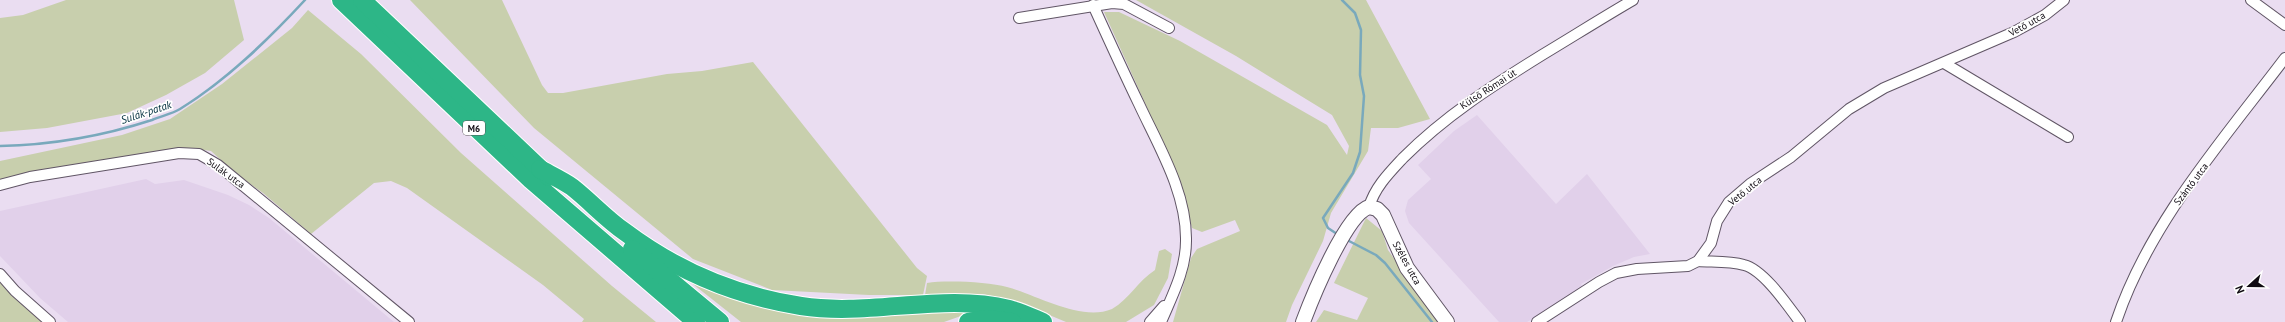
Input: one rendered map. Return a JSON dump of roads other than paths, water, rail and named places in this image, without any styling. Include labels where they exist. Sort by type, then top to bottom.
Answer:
[{"type":"highway","name":"M6","points":[[341,0],[480,133],[611,251],[696,322]]},
{"type":"highway","name":"M6","points":[[362,0],[540,169],[624,242],[720,322]]},
{"type":"highway","points":[[540,169],[571,187],[624,232],[655,253],[686,270],[732,290],[775,302],[824,309],[849,310],[924,304],[978,304],[1008,309],[1043,322]]},
{"type":"highway","points":[[611,251],[681,322]]},
{"type":"highway","points":[[968,322],[987,319],[1012,322]]},
{"type":"street","name":"Külső Római út","points":[[1369,207],[1372,195],[1388,174],[1427,134],[1454,112],[1490,87],[1633,0]]},
{"type":"street","name":"Vető utca","points":[[1698,261],[1711,243],[1716,221],[1722,210],[1739,193],[1791,157],[1849,108],[1865,98],[2014,32],[2045,15],[2064,0]]},
{"type":"street","points":[[2251,0],[2285,25]]},
{"type":"street","points":[[1019,18],[1112,3],[1124,4],[1169,28]]},
{"type":"street","points":[[1093,5],[1166,163],[1179,195],[1185,224],[1186,242],[1184,260],[1178,285],[1161,322]]},
{"type":"street","name":"Szántó utca","points":[[2116,322],[2126,291],[2173,208],[2285,58]]},
{"type":"street","points":[[1944,63],[2068,137]]},
{"type":"street","name":"Sulák utca","points":[[0,186],[30,177],[171,154],[199,154],[218,165],[409,322]]},
{"type":"street","points":[[1303,322],[1316,288],[1337,248],[1358,214],[1369,207]]},
{"type":"street","name":"Széles utca","points":[[1369,207],[1377,209],[1383,216],[1407,268],[1447,322]]},
{"type":"street","points":[[1537,322],[1599,282],[1616,273],[1637,269],[1688,266],[1698,261],[1734,263],[1754,269],[1762,275],[1800,322]]},
{"type":"street","points":[[0,274],[15,291],[50,322]]},
{"type":"street","points":[[1150,322],[1172,296]]},
{"type":"waterway","name":"Sulák-patak","points":[[0,146],[38,144],[77,139],[133,126],[177,111],[197,98],[246,59],[305,0]]},
{"type":"waterway","points":[[1337,234],[1328,228],[1323,218],[1353,173],[1360,152],[1364,96],[1360,75],[1361,30],[1355,13],[1342,0]]},
{"type":"waterway","points":[[1349,241],[1376,255],[1385,263],[1432,322]]}]
